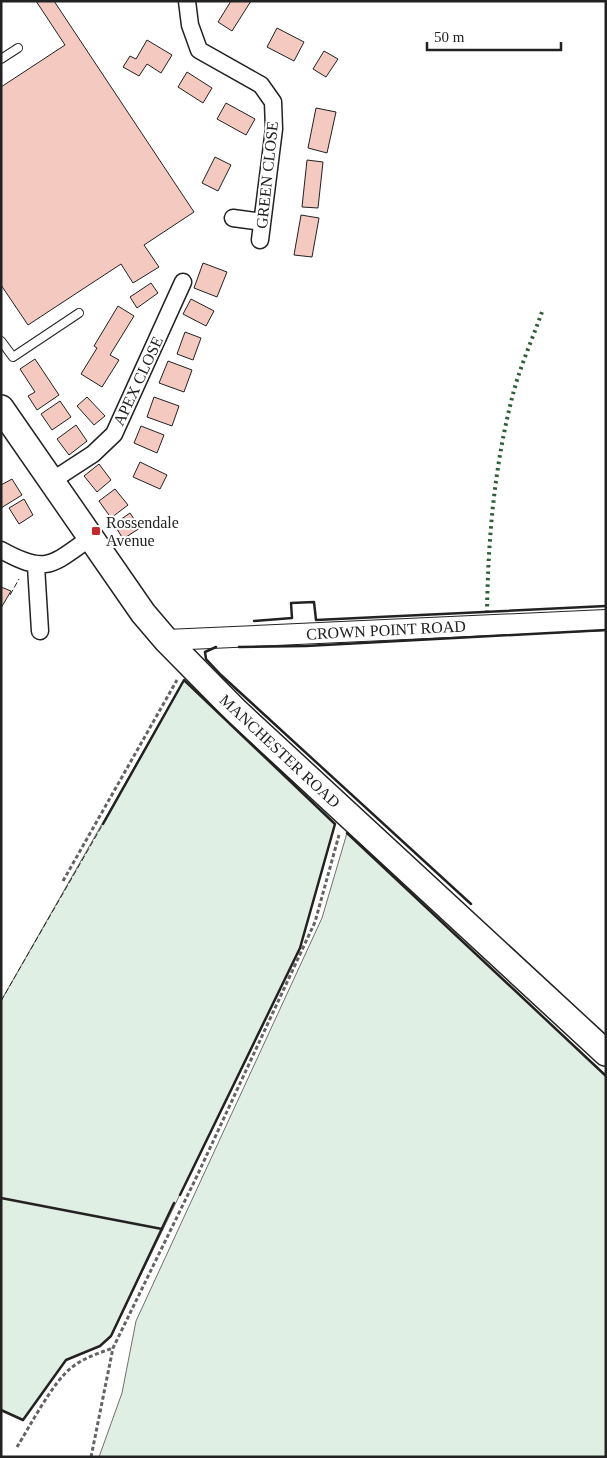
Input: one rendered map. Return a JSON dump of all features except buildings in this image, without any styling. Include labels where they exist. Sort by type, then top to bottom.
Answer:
[{"type":"main road","name":"MANCHESTER ROAD","points":[[1,408],[50,482],[143,613],[166,640],[237,712],[606,1053]]},
{"type":"street","name":"GREEN CLOSE","points":[[187,1],[190,25],[199,50],[261,85],[273,102],[274,128],[260,240]]},
{"type":"street","points":[[234,218],[262,222]]},
{"type":"street","name":"APEX CLOSE","points":[[50,482],[93,454],[114,434],[183,282]]},
{"type":"street","points":[[1,550],[36,566],[56,562],[90,538]]},
{"type":"street","points":[[36,566],[40,631]]},
{"type":"street","name":"CROWN POINT ROAD","points":[[166,640],[606,620]]},
{"type":"lane","points":[[1,59],[18,48]]},
{"type":"lane","points":[[1,341],[13,357],[79,312]]},
{"type":"path","points":[[63,881],[178,679],[190,664]]},
{"type":"path","points":[[91,1457],[113,1348],[197,1176],[315,922],[346,813]]},
{"type":"path","points":[[17,1447],[46,1400],[70,1368],[90,1357],[113,1348]]},
{"type":"green space","points":[[184,680],[335,824],[300,948],[111,1336],[100,1346],[66,1360],[23,1420],[1,1410],[1,1001]]},
{"type":"green space","points":[[347,833],[606,1076],[606,1457],[99,1457],[122,1393],[136,1321],[322,918]]},
{"type":"hedge","points":[[487,613],[489,559],[496,478],[515,387],[542,312]]},
{"type":"fence","points":[[10,595],[19,579]]},
{"type":"fence","points":[[1,1001],[103,824]]},
{"type":"wall","points":[[254,621],[292,618],[291,603],[314,602],[316,620],[606,606]]},
{"type":"wall","points":[[239,647],[306,646],[606,630]]},
{"type":"wall","points":[[216,647],[205,652],[206,659],[221,675],[471,904]]},
{"type":"wall","points":[[103,824],[184,680],[335,824],[300,948],[180,1195]]},
{"type":"wall","points":[[347,833],[606,1076]]},
{"type":"wall","points":[[1,1198],[162,1229]]},
{"type":"wall","points":[[1,1410],[23,1420],[66,1360],[100,1346],[111,1336],[174,1203]]},
{"type":"place","name":"Rossendale Avenue","points":[[96,531]]}]
